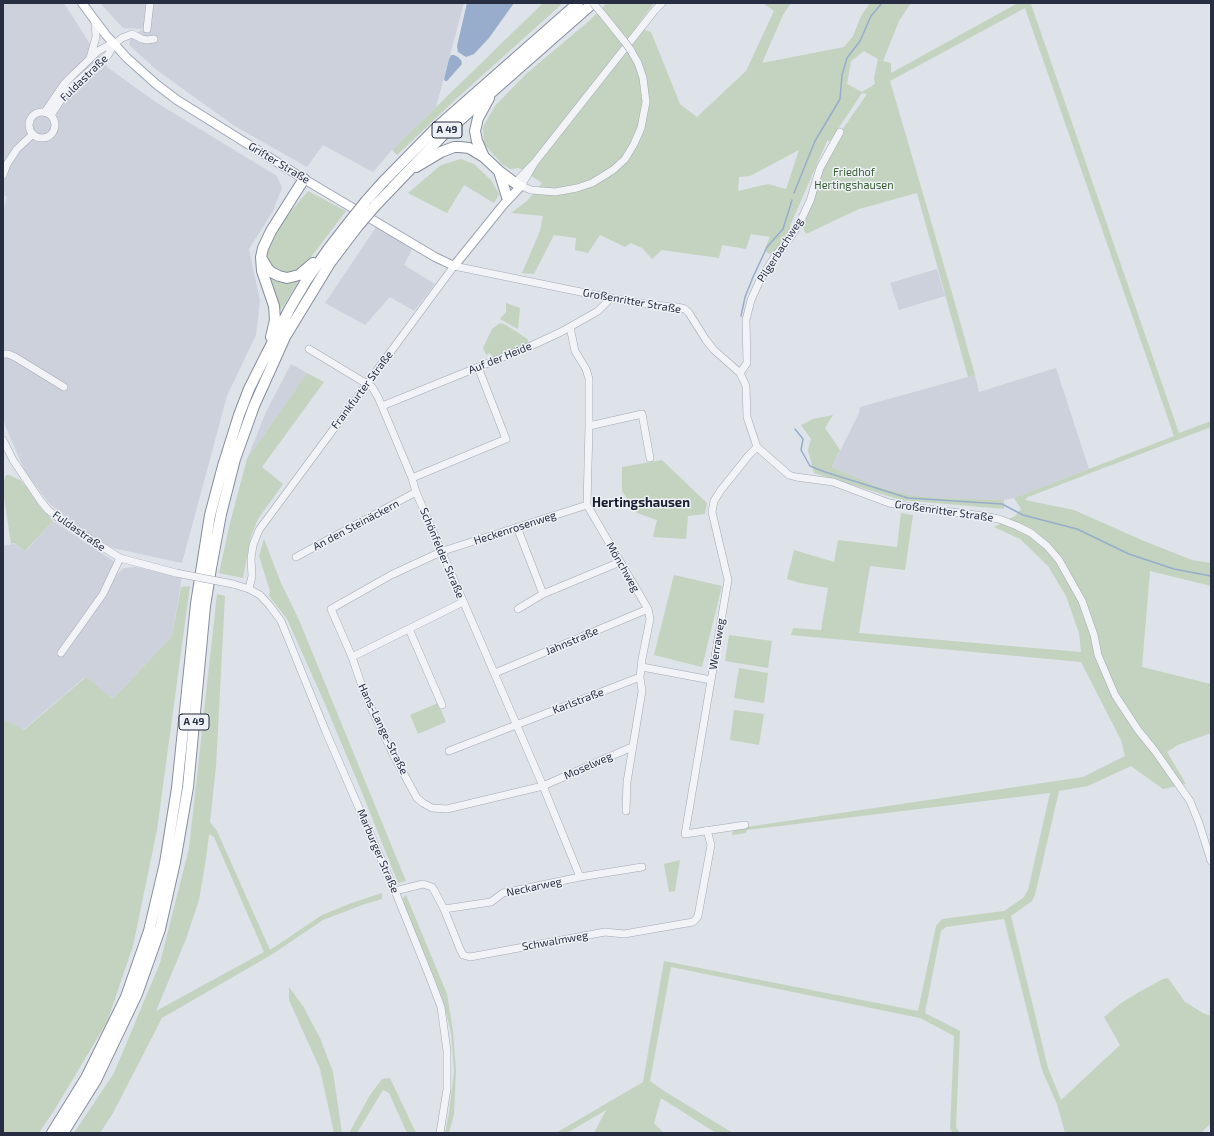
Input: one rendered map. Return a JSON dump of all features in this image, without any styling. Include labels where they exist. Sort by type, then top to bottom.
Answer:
[{"type":"highway","name":"A 49","points":[[52,1133],[86,1078],[126,997],[149,931],[165,863],[177,788],[196,604],[210,515],[223,466],[249,389],[290,308],[306,281],[329,248],[354,224],[371,203],[382,183],[436,128],[578,3]]},
{"type":"highway","name":"A 49","points":[[371,203],[400,178],[443,135],[593,3]]},
{"type":"highway","points":[[484,157],[476,137],[476,125],[481,111],[498,86]]},
{"type":"highway","points":[[400,178],[440,152],[454,147],[469,148],[484,157],[499,171],[518,185]]},
{"type":"highway","points":[[499,171],[505,201]]},
{"type":"highway","points":[[262,363],[275,320],[274,306],[262,271],[261,257],[265,241],[304,179]]},
{"type":"highway","name":"A 49","points":[[63,1133],[96,1080],[137,994],[160,929],[175,862],[188,787],[205,606],[211,568],[221,514],[235,458],[254,406],[285,337],[354,224]]},
{"type":"highway","points":[[261,257],[274,274],[292,278],[305,271],[329,248]]},
{"type":"main road","name":"Grifter Straße","points":[[82,3],[114,44],[136,66],[177,100],[304,179],[435,257],[454,266]]},
{"type":"main road","name":"Frankfurter Straße","points":[[454,266],[518,185]]},
{"type":"street","points":[[147,29],[150,3]]},
{"type":"street","points":[[593,3],[624,41],[630,49],[638,63],[643,78],[646,102],[641,128],[625,159],[606,175],[592,183],[577,188],[549,192],[537,191],[518,185],[535,162],[655,10],[662,3]]},
{"type":"street","points":[[89,60],[96,37],[95,21]]},
{"type":"street","points":[[114,44],[132,34],[142,39],[154,39]]},
{"type":"street","name":"Fuldastraße","points":[[48,114],[64,84],[89,60],[109,45],[114,44]]},
{"type":"street","name":"Fuldastraße","points":[[48,114],[67,91],[108,55],[114,44]]},
{"type":"street","points":[[41,112],[48,114],[53,118],[55,125],[50,134],[43,138],[33,134],[29,127],[30,120],[34,114],[41,112]]},
{"type":"street","name":"Pilgerbachweg","points":[[740,373],[747,363],[746,320],[751,300],[760,280],[801,220],[810,201],[820,168],[840,132]]},
{"type":"street","points":[[3,175],[7,164],[17,149],[33,134]]},
{"type":"street","name":"Großenritter Straße","points":[[454,266],[610,298],[685,309],[714,350],[740,373]]},
{"type":"street","name":"Frankfurter Straße","points":[[249,589],[252,576],[251,559],[253,545],[259,530],[454,266]]},
{"type":"street","name":"Auf der Heide","points":[[382,406],[533,345],[598,311],[610,298]]},
{"type":"street","points":[[570,327],[575,351],[586,369],[589,379],[587,505]]},
{"type":"street","points":[[309,349],[367,384]]},
{"type":"street","points":[[3,354],[8,354],[15,357],[64,387]]},
{"type":"street","points":[[412,478],[506,440],[478,368]]},
{"type":"street","points":[[740,373],[746,386],[747,417],[757,448]]},
{"type":"street","name":"Schönfelder Straße","points":[[367,384],[372,387],[382,406],[412,478],[416,492],[495,673],[580,877]]},
{"type":"street","points":[[589,426],[642,414],[650,458]]},
{"type":"street","name":"Fuldastraße","points":[[3,440],[26,481],[48,510],[120,558],[176,573],[234,584],[249,589]]},
{"type":"street","name":"Großenritter Straße","points":[[757,448],[789,475],[833,482],[889,503],[999,519],[1031,533],[1047,546],[1059,560],[1082,601],[1094,635],[1098,655],[1116,695],[1138,730],[1155,751],[1190,801],[1199,823],[1211,861]]},
{"type":"street","name":"Werraweg","points":[[745,825],[685,834],[728,580],[712,512],[714,501],[749,455],[757,448]]},
{"type":"street","name":"An den Steinäckern","points":[[296,557],[416,492]]},
{"type":"street","name":"Heckenrosenweg","points":[[443,551],[587,505]]},
{"type":"street","name":"Mönchweg","points":[[587,505],[648,609]]},
{"type":"street","points":[[517,527],[543,594]]},
{"type":"street","name":"Hans-Lange-Straße","points":[[443,551],[391,574],[331,609],[352,657],[365,695],[394,756],[417,798],[432,808],[446,809],[543,786]]},
{"type":"street","points":[[61,653],[103,594],[120,558]]},
{"type":"street","points":[[518,609],[543,594],[620,562]]},
{"type":"street","name":"Marburger Straße","points":[[249,589],[264,599],[281,621],[326,732],[395,891],[441,1007],[448,1069],[445,1108],[440,1133]]},
{"type":"street","points":[[352,657],[463,602]]},
{"type":"street","points":[[626,811],[627,782],[642,691],[640,677],[642,659],[650,619],[648,609]]},
{"type":"street","name":"Jahnstraße","points":[[495,673],[648,609]]},
{"type":"street","points":[[409,628],[442,705]]},
{"type":"street","points":[[642,667],[711,680]]},
{"type":"street","name":"Karlstraße","points":[[516,724],[640,677]]},
{"type":"street","points":[[449,751],[516,724]]},
{"type":"street","name":"Moselweg","points":[[543,786],[632,746]]},
{"type":"street","name":"Schwalmweg","points":[[444,909],[463,955],[470,956],[605,932],[624,934],[693,922],[698,916],[711,845],[707,830]]},
{"type":"street","name":"Neckarweg","points":[[444,909],[491,902],[503,893],[580,877],[642,867]]},
{"type":"street","points":[[395,891],[424,884],[432,887],[444,909]]},
{"type":"shaded area","points":[[3,3],[64,3],[90,44],[107,67],[157,103],[277,176],[282,188],[273,211],[249,249],[260,301],[256,335],[227,396],[182,563],[113,548],[83,532],[49,503],[25,471],[6,428],[3,417],[3,210],[7,197],[3,195]]},
{"type":"shaded area","points":[[100,3],[464,3],[436,107],[392,150],[373,172],[323,145],[307,167],[233,125],[158,71],[129,45],[131,37],[143,29],[123,28]]},
{"type":"shaded area","points":[[376,227],[412,249],[404,265],[435,284],[414,311],[390,297],[365,325],[325,303]]},
{"type":"shaded area","points":[[937,269],[945,296],[899,310],[890,283]]},
{"type":"shaded area","points":[[291,364],[307,373],[247,459],[266,412]]},
{"type":"shaded area","points":[[1056,368],[1089,469],[1014,498],[1004,500],[938,498],[910,495],[881,488],[832,467],[859,413],[860,407],[975,375],[979,392]]},
{"type":"shaded area","points":[[53,521],[115,562],[98,596],[124,568],[135,567],[182,577],[172,636],[113,699],[85,677],[23,730],[3,719],[3,546],[14,544],[26,551]]},
{"type":"green space","points":[[543,3],[563,3],[456,99],[397,155],[392,150]]},
{"type":"green space","name":"Friedhof Hertingshausen","points":[[607,3],[654,3],[636,27],[651,32],[680,104],[697,117],[746,71],[774,11],[763,3],[791,3],[783,15],[762,63],[844,47],[853,36],[861,16],[870,3],[911,3],[899,21],[883,61],[891,63],[891,73],[1018,3],[1033,3],[1031,4],[1179,433],[1211,421],[1211,427],[1028,497],[1025,500],[1074,510],[1144,541],[1192,560],[1211,563],[1211,586],[1150,571],[1142,667],[1211,684],[1211,733],[1178,745],[1167,752],[1186,784],[1163,789],[1131,766],[1088,786],[1059,791],[1035,895],[1032,901],[1011,916],[1048,1068],[1061,1100],[1120,1045],[1104,1017],[1121,1003],[1139,992],[1163,979],[1168,978],[1185,1002],[1211,1016],[1211,1123],[1201,1133],[1065,1133],[1057,1104],[1042,1070],[1004,919],[946,927],[941,931],[925,1013],[960,1031],[956,1127],[960,1133],[953,1133],[950,1129],[954,1036],[920,1018],[671,967],[650,1081],[733,1133],[716,1133],[661,1098],[654,1123],[664,1133],[594,1133],[606,1110],[567,1133],[556,1133],[643,1082],[664,961],[918,1011],[936,926],[942,919],[1004,911],[1023,898],[1028,890],[1050,793],[747,830],[746,833],[732,835],[733,829],[1083,777],[1125,756],[1121,740],[1081,662],[791,635],[793,628],[821,630],[828,588],[787,579],[794,550],[834,562],[838,540],[897,547],[901,513],[913,515],[905,570],[870,566],[859,633],[1081,652],[1079,633],[1066,596],[1048,566],[1020,539],[994,527],[1015,516],[1021,509],[1014,498],[1174,436],[1025,8],[890,81],[975,375],[968,377],[917,193],[859,209],[806,234],[803,228],[822,172],[840,133],[867,94],[862,93],[830,141],[827,141],[790,226],[792,231],[772,255],[764,251],[770,237],[751,234],[746,249],[722,245],[719,258],[662,250],[652,259],[642,248],[631,243],[625,247],[600,235],[588,253],[575,250],[576,238],[554,235],[534,274],[522,273],[540,231],[543,216],[511,213],[527,201],[542,183],[519,168],[510,169],[502,164],[484,144],[483,127],[495,106],[526,74],[589,21]],"holes":[[[864,51],[878,59],[874,78],[875,84],[862,92],[847,84],[851,61]],[[799,150],[786,189],[768,184],[738,191],[739,177],[750,176]]]},
{"type":"green space","points":[[461,159],[474,164],[491,180],[499,194],[494,203],[464,185],[447,213],[408,193],[441,165]]},
{"type":"green space","points":[[308,191],[346,211],[305,265],[296,272],[285,274],[275,271],[269,263],[267,254],[277,228]]},
{"type":"green space","points":[[264,272],[302,276],[277,316]]},
{"type":"green space","points":[[506,303],[520,308],[518,329],[500,319],[506,312]]},
{"type":"green space","points":[[500,323],[506,325],[526,338],[528,343],[493,358],[490,353],[486,355],[483,348],[492,329]]},
{"type":"green space","points":[[307,373],[324,382],[262,467],[283,484],[258,519],[251,536],[243,578],[219,573],[230,523],[247,459]]},
{"type":"green space","points":[[833,415],[825,428],[840,450],[832,467],[881,488],[910,495],[938,498],[1004,500],[1004,509],[901,500],[814,473],[808,450],[811,439],[801,425],[813,419]]},
{"type":"green space","points":[[662,460],[707,503],[705,514],[688,516],[686,539],[653,537],[657,520],[637,513],[622,491],[622,467]]},
{"type":"green space","points":[[6,475],[20,480],[40,507],[53,521],[25,551],[14,543],[11,544],[3,490]]},
{"type":"green space","points":[[264,539],[281,583],[299,620],[406,881],[398,883],[325,704],[287,619],[269,596],[270,591],[259,556]]},
{"type":"green space","points":[[674,575],[722,586],[702,667],[654,655]]},
{"type":"green space","points":[[190,586],[157,830],[133,946],[107,1022],[39,1133],[3,1133],[3,719],[24,730],[86,677],[113,699],[172,636],[181,587]]},
{"type":"green space","points":[[217,594],[225,596],[216,766],[210,822],[217,831],[270,950],[322,915],[382,893],[382,899],[323,920],[271,955],[162,1018],[113,1113],[100,1133],[74,1133],[114,1073],[160,963],[189,848]],"holes":[[[209,834],[214,837],[264,952],[156,1011],[186,939],[199,900]]]},
{"type":"green space","points":[[729,635],[772,641],[768,668],[725,661]]},
{"type":"green space","points":[[739,668],[768,673],[764,703],[734,698]]},
{"type":"green space","points":[[438,703],[446,722],[418,734],[410,715]]},
{"type":"green space","points":[[734,710],[764,714],[759,745],[730,740]]},
{"type":"green space","points":[[680,860],[675,891],[669,892],[664,864]]},
{"type":"green space","points":[[406,895],[447,994],[453,1031],[456,1071],[454,1114],[449,1133],[445,1133],[454,1071],[451,1032],[441,995],[402,899]]},
{"type":"green space","points":[[289,987],[303,1006],[320,1038],[333,1072],[342,1133],[334,1133],[320,1069],[289,1000]]},
{"type":"green space","points":[[390,1078],[416,1133],[407,1133],[389,1093],[383,1090],[357,1133],[349,1133],[370,1095],[382,1079]]},
{"type":"water","points":[[467,3],[514,3],[489,38],[474,54],[466,57],[458,52],[457,46]]},
{"type":"water","points":[[451,55],[458,57],[462,64],[447,81],[445,81],[444,79]]},
{"type":"waterway","points":[[794,193],[815,141],[840,99],[842,75],[847,58],[860,41],[871,16],[882,3]]},
{"type":"waterway","points":[[741,316],[745,297],[753,277],[767,247],[783,229],[792,200]]},
{"type":"waterway","points":[[795,429],[803,439],[801,450],[810,466],[825,472],[908,498],[1002,504],[1023,515],[1077,529],[1129,554],[1174,569],[1211,576]]},
{"type":"district","name":"Hertingshausen","points":[[641,503]]}]
